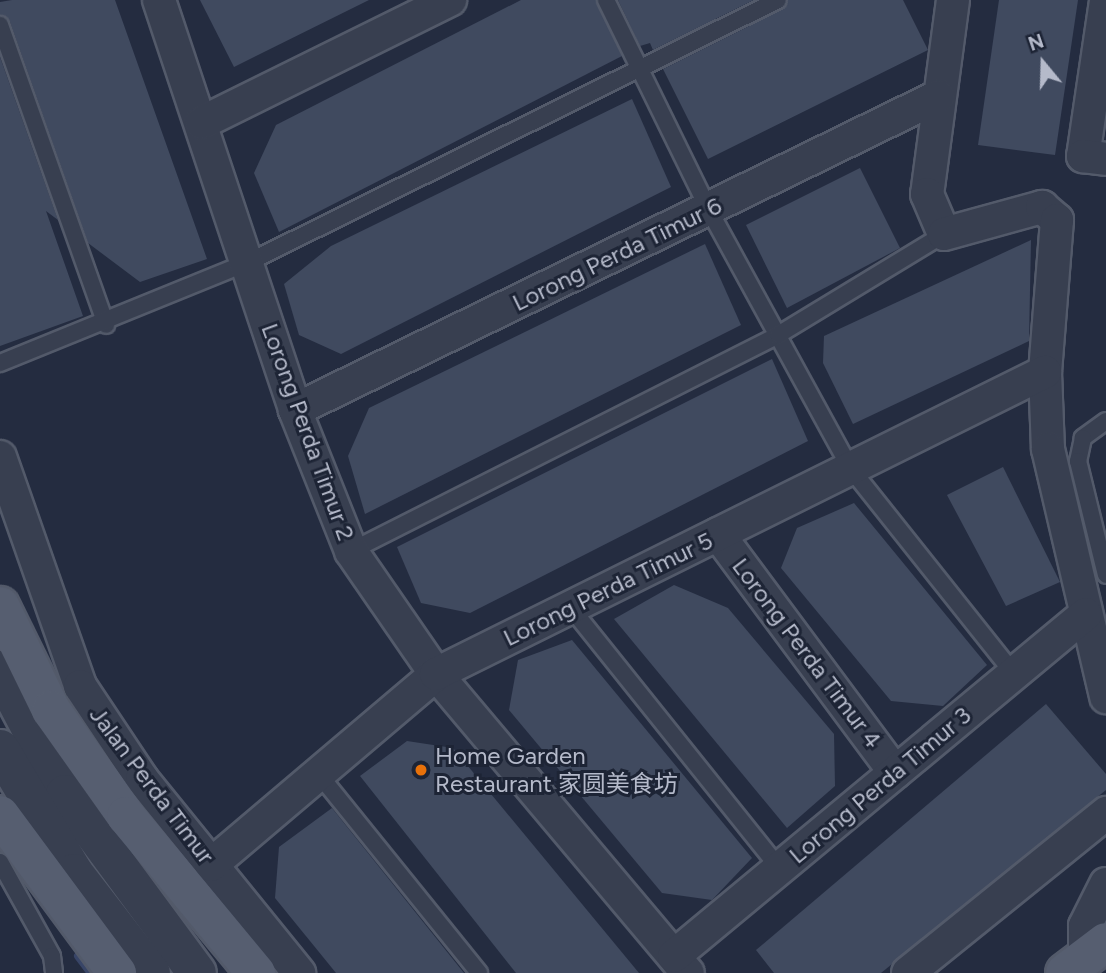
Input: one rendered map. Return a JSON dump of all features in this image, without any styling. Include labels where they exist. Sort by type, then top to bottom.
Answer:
[{"type":"main road","points":[[0,606],[51,710],[126,816],[256,973]]},
{"type":"main road","points":[[0,816],[117,973]]},
{"type":"street","name":"Lorong Perda Timur 2","points":[[159,0],[295,410],[351,551],[436,674],[681,965]]},
{"type":"street","points":[[201,123],[450,0]]},
{"type":"street","points":[[953,0],[927,194],[943,234],[1042,207],[1052,212],[1058,220],[1045,372],[1048,449],[1106,698]]},
{"type":"street","points":[[1106,1],[1083,156],[1106,159]]},
{"type":"street","name":"Lorong Perda Timur 6","points":[[295,410],[939,96]]},
{"type":"street","name":"Lorong Perda Timur 5","points":[[211,865],[317,772],[436,674],[1045,372]]},
{"type":"street","name":"Jalan Perda Timur","points":[[0,457],[80,686],[211,865],[299,973]]},
{"type":"street","name":"Lorong Perda Timur 4","points":[[718,534],[895,772]]},
{"type":"street","name":"Lorong Perda Timur 3","points":[[681,965],[779,869],[1086,614]]},
{"type":"street","points":[[0,670],[65,794],[197,973]]},
{"type":"street","points":[[0,749],[74,873],[151,973]]},
{"type":"street","points":[[908,973],[1106,813]]},
{"type":"street","points":[[1085,958],[1085,926],[1106,884]]},
{"type":"lane","points":[[606,0],[709,210],[851,469],[1014,674]]},
{"type":"lane","points":[[0,363],[106,325],[248,262],[778,0]]},
{"type":"lane","points":[[0,25],[106,325]]},
{"type":"lane","points":[[351,551],[778,335],[943,234]]},
{"type":"lane","points":[[1106,421],[1083,438],[1078,461],[1106,575]]},
{"type":"lane","points":[[571,608],[779,869]]},
{"type":"lane","points":[[317,772],[479,973]]},
{"type":"lane","points":[[0,862],[52,956],[54,973]]},
{"type":"building","points":[[12,0],[115,0],[207,259],[140,282],[88,243],[10,22],[0,15],[0,2]]},
{"type":"building","points":[[200,0],[369,0],[234,67]]},
{"type":"building","points":[[521,0],[596,0],[622,56],[279,232],[254,173],[276,125]]},
{"type":"building","points":[[618,0],[754,0],[653,50],[650,43],[640,46]]},
{"type":"building","points":[[788,0],[903,0],[928,50],[708,159],[663,69],[783,9]]},
{"type":"building","points":[[999,0],[1078,0],[1055,155],[978,145]]},
{"type":"building","points":[[0,57],[58,220],[46,211],[83,316],[0,346]]},
{"type":"building","points":[[632,99],[671,187],[341,354],[299,335],[284,284],[331,246]]},
{"type":"building","points":[[860,168],[900,248],[787,308],[746,225]]},
{"type":"building","points":[[1031,240],[1029,341],[853,424],[823,363],[824,336]]},
{"type":"building","points":[[705,244],[741,325],[365,514],[348,456],[369,408]]},
{"type":"building","points":[[772,359],[808,441],[470,613],[421,603],[397,547]]},
{"type":"building","points":[[1003,467],[1060,582],[1006,606],[947,495]]},
{"type":"building","points":[[854,503],[987,665],[943,706],[891,701],[781,568],[797,528]]},
{"type":"building","points":[[674,585],[728,608],[834,734],[835,786],[787,828],[614,619]]},
{"type":"building","points":[[572,640],[752,858],[712,900],[662,893],[509,710],[518,660]]},
{"type":"building","points":[[1046,704],[1106,774],[1106,790],[881,973],[774,973],[756,950]]},
{"type":"building","points":[[407,741],[453,748],[639,973],[516,973],[360,776]]},
{"type":"building","points":[[332,808],[464,973],[336,973],[275,898],[279,847]]},
{"type":"waterway","points":[[78,956],[91,973]]},
{"type":"place","name":"Home Garden Restaurant 家圆美食坊","points":[[421,770]]}]
